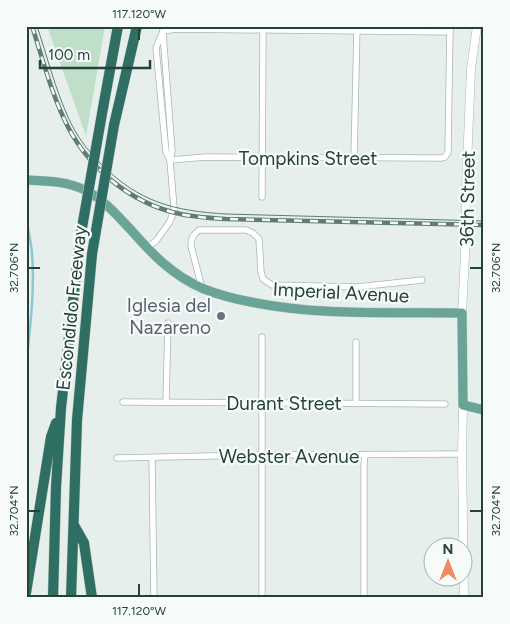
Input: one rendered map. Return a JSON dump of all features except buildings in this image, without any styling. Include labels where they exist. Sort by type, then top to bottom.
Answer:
[{"type":"highway","name":"Escondido Freeway","points":[[53,598],[60,408],[80,239],[118,26]]},
{"type":"highway","name":"Escondido Freeway","points":[[71,598],[77,420],[92,254],[114,125],[137,26]]},
{"type":"highway","points":[[26,593],[51,437],[60,408]]},
{"type":"highway","points":[[74,525],[84,543],[92,598]]},
{"type":"main road","name":"36th Street","points":[[462,313],[471,69],[477,26]]},
{"type":"main road","name":"Imperial Avenue","points":[[30,180],[54,181],[86,190],[117,215],[161,262],[179,276],[220,295],[271,306],[302,310],[462,313]]},
{"type":"main road","points":[[462,313],[464,598]]},
{"type":"main road","points":[[463,405],[484,410]]},
{"type":"street","points":[[148,248],[170,223],[174,212],[170,160],[166,152],[156,48],[163,31],[176,28],[450,29]]},
{"type":"street","points":[[262,197],[263,28]]},
{"type":"street","points":[[354,158],[357,29]]},
{"type":"street","name":"36th Street","points":[[445,157],[448,152],[450,29]]},
{"type":"street","name":"Tompkins Street","points":[[170,160],[206,158],[445,157]]},
{"type":"street","points":[[202,288],[191,246],[191,240],[199,230],[246,230],[253,232],[260,239],[261,272],[263,278],[272,285],[357,287],[422,280]]},
{"type":"street","points":[[166,402],[168,323]]},
{"type":"street","points":[[262,336],[262,598]]},
{"type":"street","points":[[356,342],[356,403]]},
{"type":"street","name":"Durant Street","points":[[122,402],[445,404]]},
{"type":"street","name":"Webster Avenue","points":[[117,458],[462,454]]},
{"type":"street","points":[[364,598],[365,455]]},
{"type":"street","points":[[152,458],[154,598]]},
{"type":"green space","points":[[47,26],[105,26],[86,136]]},
{"type":"waterway","points":[[26,219],[32,249],[33,267],[32,309],[26,365]]},
{"type":"tram line","points":[[37,26],[59,95],[78,136],[96,159],[115,177],[144,196],[174,207],[207,213],[484,221]]},
{"type":"railway","points":[[32,26],[57,103],[77,142],[88,157],[113,182],[143,201],[176,213],[226,219],[484,225]]},
{"type":"place","name":"Iglesia del Nazareno","points":[[221,316]]}]
